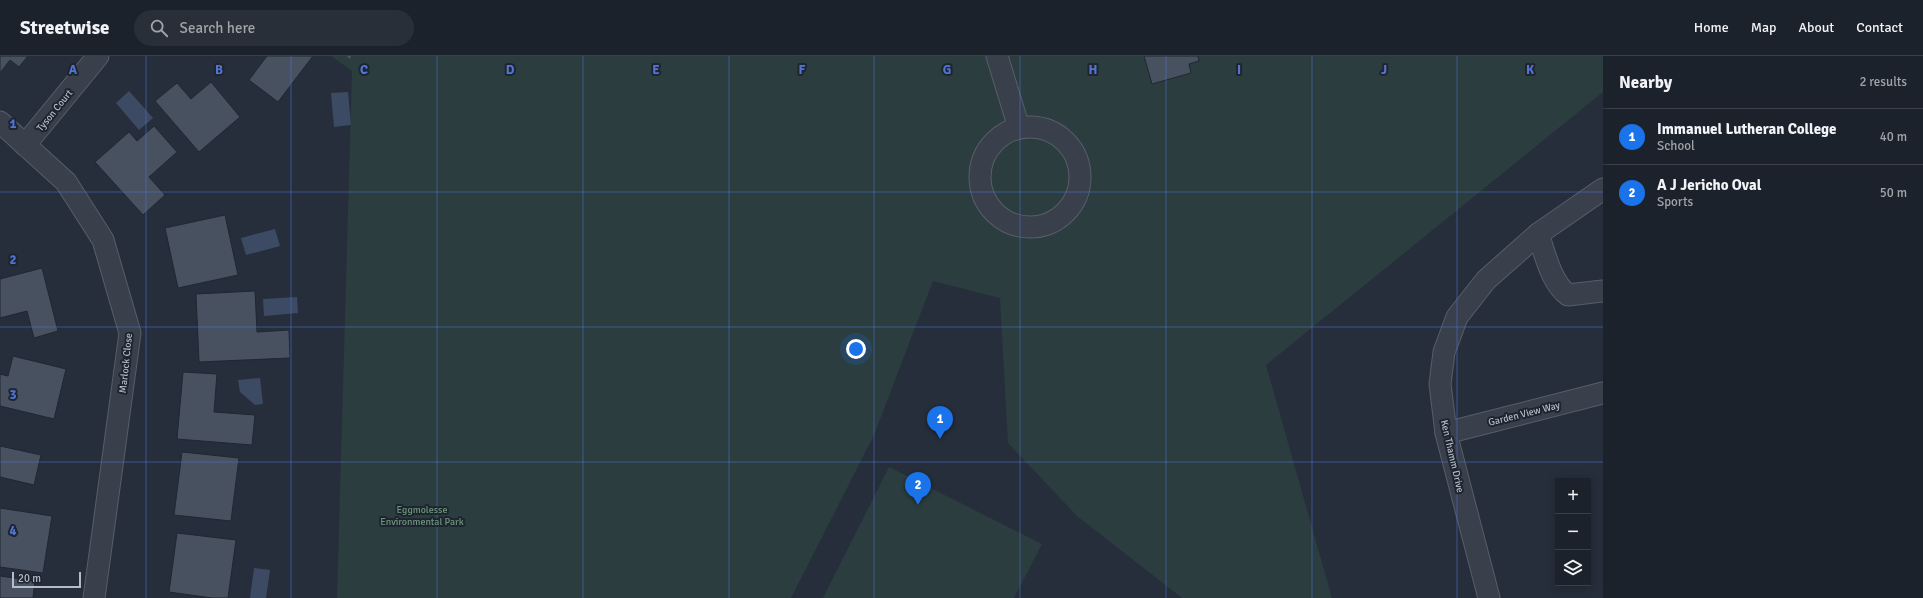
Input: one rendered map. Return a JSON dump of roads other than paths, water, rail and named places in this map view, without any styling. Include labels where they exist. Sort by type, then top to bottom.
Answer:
[{"type":"street","name":"Tyson Court","points":[[25,145],[98,56]]},
{"type":"street","points":[[997,56],[1018,128]]},
{"type":"street","name":"Marlock Close","points":[[0,122],[66,182],[103,240],[130,333],[94,598]]},
{"type":"street","points":[[1036,127],[1052,132],[1067,142],[1076,156],[1080,173],[1079,190],[1071,205],[1061,216],[1048,224],[1033,226],[1018,225],[1003,219],[991,208],[983,193],[980,177],[983,160],[991,146],[1003,135],[1018,128],[1036,127]]},
{"type":"street","name":"Ken Thamm Drive","points":[[1489,598],[1446,433],[1440,384],[1444,352],[1457,317],[1486,280],[1538,234],[1603,189]]},
{"type":"street","points":[[1538,234],[1555,278],[1562,290],[1568,295],[1603,291]]},
{"type":"street","name":"Garden View Way","points":[[1446,433],[1603,393]]},
{"type":"water","points":[[129,91],[153,118],[139,130],[116,103]]},
{"type":"water","points":[[348,92],[351,125],[334,127],[331,93]]},
{"type":"water","points":[[275,229],[280,246],[246,255],[241,238]]},
{"type":"water","points":[[297,297],[298,313],[264,316],[263,299]]},
{"type":"water","points":[[260,378],[263,404],[255,405],[240,392],[238,380]]},
{"type":"water","points":[[254,568],[270,570],[266,598],[250,598]]},
{"type":"place","name":"Immanuel Lutheran College","points":[[940,439]]},
{"type":"place","name":"A J Jericho Oval","points":[[918,505]]},
{"type":"park label","name":"Eggmolesse Environmental Park","points":[[422,514]]}]
